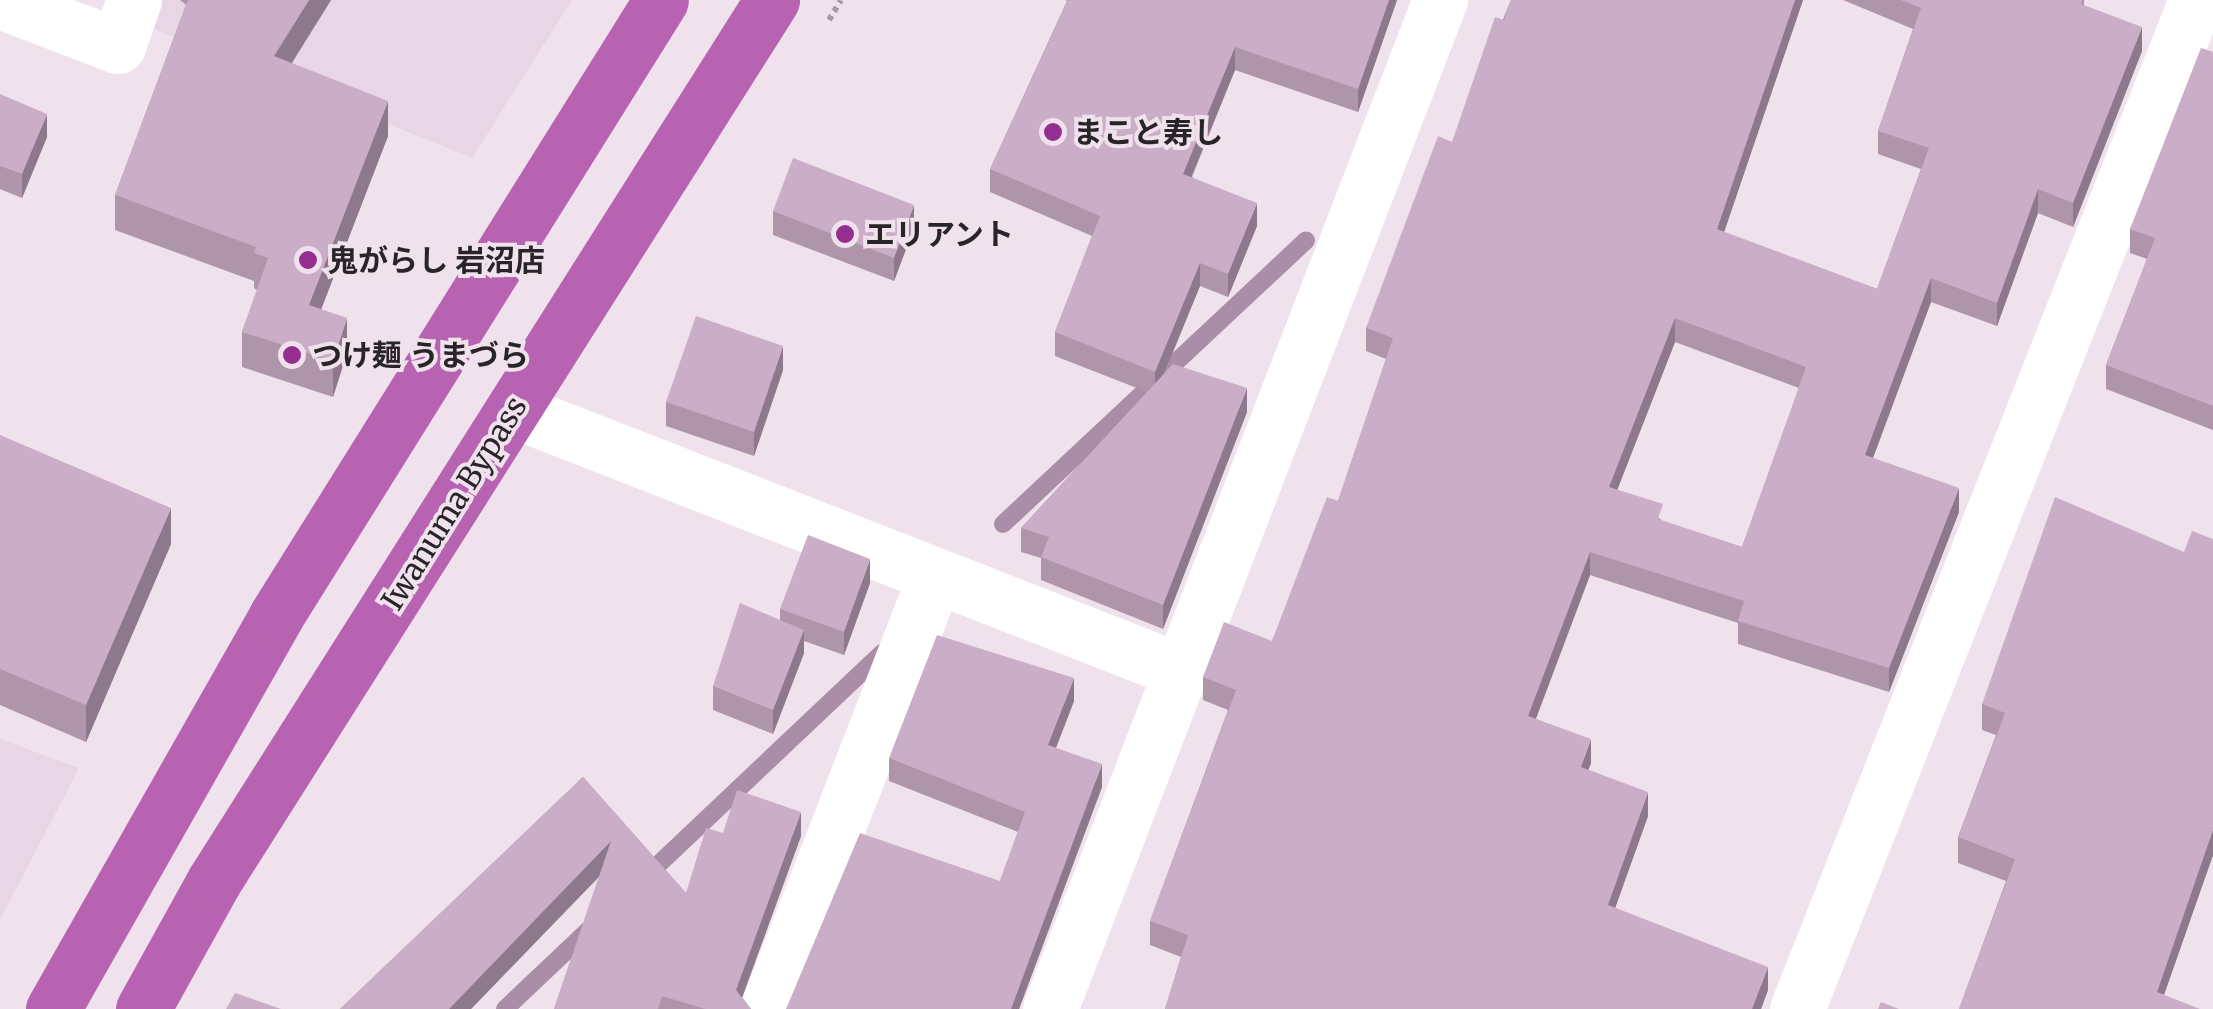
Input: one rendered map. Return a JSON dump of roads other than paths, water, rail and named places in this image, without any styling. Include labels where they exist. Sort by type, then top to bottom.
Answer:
[{"type":"highway","points":[[53,1009],[276,616],[661,0]]},
{"type":"highway","name":"Iwanuma Bypass","points":[[143,1009],[214,882],[772,0]]},
{"type":"street","points":[[0,0],[118,46],[134,0]]},
{"type":"street","points":[[1050,1009],[1440,0]]},
{"type":"street","points":[[1796,1009],[2196,0]]},
{"type":"street","points":[[513,410],[1181,671]]},
{"type":"street","points":[[767,1009],[935,575]]},
{"type":"waterway","points":[[1003,524],[1306,240]]},
{"type":"waterway","points":[[643,879],[882,653]]},
{"type":"waterway","points":[[505,1009],[595,924]]},
{"type":"place","name":"まこと寿し","points":[[1053,132]]},
{"type":"place","name":"エリアント","points":[[845,234]]},
{"type":"place","name":"鬼がらし 岩沼店","points":[[308,260]]},
{"type":"place","name":"つけ麺 うまづら","points":[[292,355]]}]
